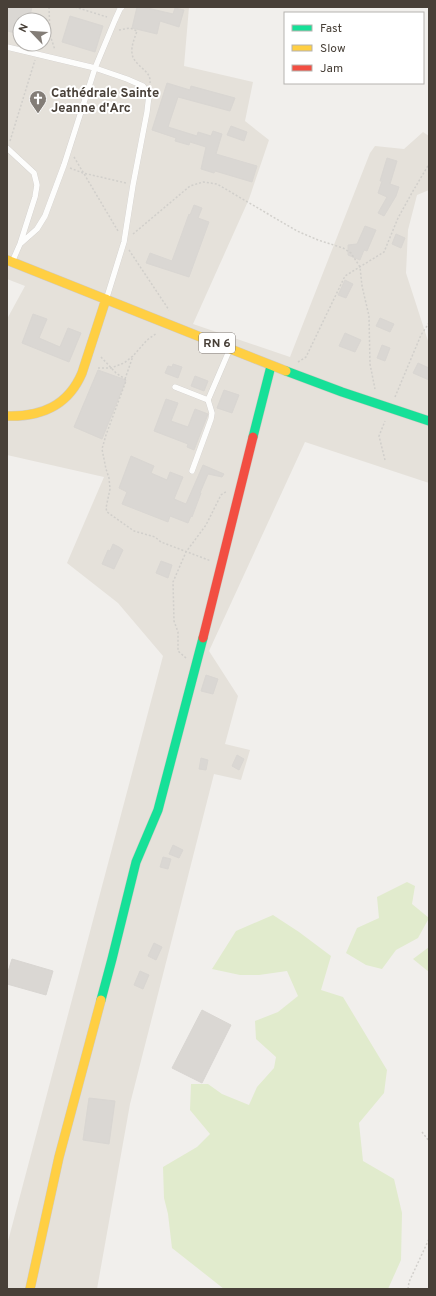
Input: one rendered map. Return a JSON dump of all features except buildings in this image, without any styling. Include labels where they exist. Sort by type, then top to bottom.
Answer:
[{"type":"street","name":"RN 6","points":[[10,261],[229,348],[285,372],[378,405],[429,421]]},
{"type":"street","points":[[7,416],[19,417],[37,414],[56,406],[70,394],[81,378],[106,299]]},
{"type":"street","points":[[30,1289],[59,1156],[112,959],[130,884],[136,862],[158,810],[166,781],[222,565],[271,366]]},
{"type":"lane","points":[[20,244],[37,230],[45,216],[64,165],[96,68],[115,20],[122,7]]},
{"type":"lane","points":[[7,47],[96,68],[143,86],[149,95],[124,242],[106,299]]},
{"type":"lane","points":[[7,148],[34,173],[37,184],[35,197],[20,244],[10,261]]},
{"type":"lane","points":[[192,471],[211,419],[212,413],[208,400],[229,348]]},
{"type":"lane","points":[[175,387],[208,400]]},
{"type":"path","points":[[49,7],[50,35],[58,59]]},
{"type":"path","points":[[75,7],[115,20]]},
{"type":"path","points":[[111,31],[130,28],[137,30],[132,54],[135,61],[151,79],[149,95]]},
{"type":"path","points":[[7,148],[37,54]]},
{"type":"path","points":[[285,372],[306,357],[345,276],[384,252],[398,218],[429,164]]},
{"type":"path","points":[[64,165],[83,173],[133,185]]},
{"type":"path","points":[[124,242],[190,186],[203,182],[217,184],[297,231],[343,248],[351,253],[360,267],[362,286],[369,316],[370,364],[378,405]]},
{"type":"path","points":[[385,460],[379,436],[421,335],[429,323]]},
{"type":"path","points":[[84,369],[111,368],[124,363],[133,356],[146,340],[158,333]]},
{"type":"path","points":[[93,342],[102,358],[111,368],[125,379]]},
{"type":"path","points":[[133,356],[125,379],[126,381],[102,449],[110,489],[106,508],[107,512],[134,531],[155,537],[161,542],[222,565]]},
{"type":"path","points":[[187,658],[178,652],[178,632],[174,621],[173,582],[186,552],[206,525],[221,495],[230,488],[241,486]]},
{"type":"path","points":[[422,1132],[429,1141]]},
{"type":"path","points":[[408,1289],[409,1282],[429,1239]]},
{"type":"shaded area","points":[[7,7],[189,7],[184,66],[253,82],[245,121],[269,140],[249,199],[193,324],[290,357],[370,153],[375,146],[404,149],[423,132],[429,136],[429,190],[417,195],[408,230],[406,273],[429,344],[429,483],[305,442],[209,651],[238,696],[225,744],[250,750],[241,780],[214,774],[130,1104],[97,1289],[7,1289],[7,1245],[163,656],[118,603],[67,563],[104,477],[7,455],[7,319],[25,286],[7,279]]},
{"type":"green space","points":[[407,882],[415,886],[412,904],[429,918],[418,938],[396,950],[382,969],[366,965],[346,953],[357,928],[379,918],[377,897]]},
{"type":"green space","points":[[273,915],[331,956],[321,990],[343,997],[387,1070],[384,1093],[359,1123],[363,1161],[394,1179],[402,1213],[401,1260],[388,1289],[224,1289],[172,1248],[168,1214],[164,1198],[163,1167],[197,1147],[210,1134],[190,1110],[191,1084],[208,1084],[222,1094],[249,1105],[257,1087],[274,1068],[276,1057],[256,1039],[255,1021],[278,1012],[298,996],[287,971],[259,975],[240,975],[212,969],[236,931]]},
{"type":"green space","points":[[429,947],[429,972],[413,959]]},
{"type":"traffic: fast","points":[[253,437],[271,366]]},
{"type":"traffic: fast","points":[[286,371],[342,392],[429,421]]},
{"type":"traffic: fast","points":[[101,1000],[136,862],[158,810],[203,638]]},
{"type":"traffic: slow","points":[[7,260],[286,371]]},
{"type":"traffic: slow","points":[[7,416],[19,416],[42,412],[52,407],[69,394],[82,373],[106,299]]},
{"type":"traffic: slow","points":[[30,1289],[59,1157],[101,1000]]},
{"type":"traffic: jam","points":[[203,638],[253,437]]},
{"type":"place","name":"Cathédrale Sainte Jeanne d'Arc","points":[[38,114]]}]
